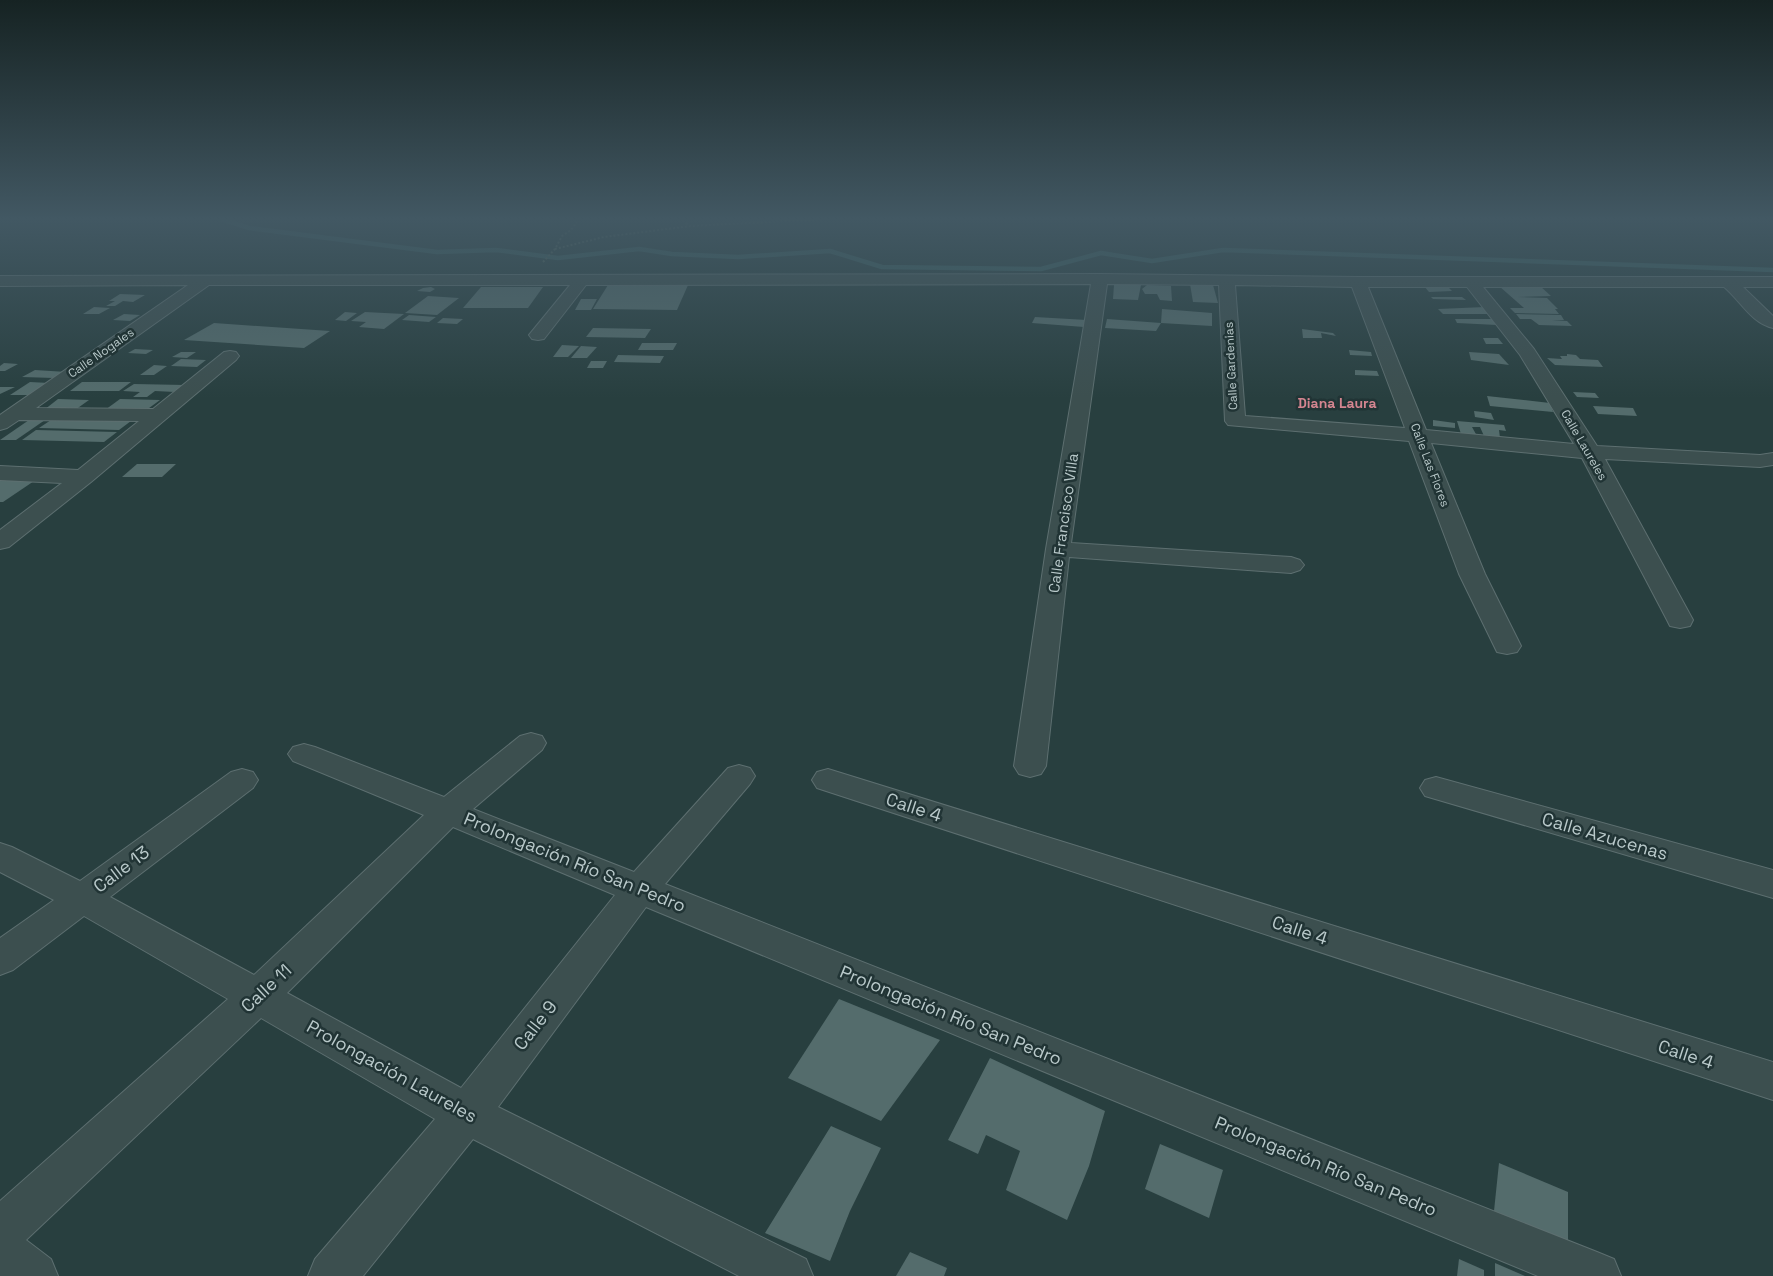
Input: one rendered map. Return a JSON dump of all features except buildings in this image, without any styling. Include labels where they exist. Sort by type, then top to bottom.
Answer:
[{"type":"street","points":[[0,282],[1100,280],[1773,282]]},
{"type":"street","name":"Calle Francisco Villa","points":[[1030,766],[1058,549],[1100,280]]},
{"type":"street","name":"Calle Gardenias","points":[[1227,281],[1234,421],[1418,435]]},
{"type":"street","points":[[1727,281],[1735,287],[1756,312],[1773,322]]},
{"type":"street","name":"Calle Nogales","points":[[7,419],[203,282]]},
{"type":"street","points":[[538,334],[580,282]]},
{"type":"street","name":"Calle Las Flores","points":[[1358,282],[1472,574],[1506,646]]},
{"type":"street","name":"Calle Laureles","points":[[1470,282],[1528,353],[1590,452],[1680,620]]},
{"type":"street","points":[[0,542],[83,477],[230,356]]},
{"type":"street","points":[[7,419],[156,415]]},
{"type":"street","points":[[1418,435],[1590,452],[1760,461],[1773,459]]},
{"type":"street","points":[[0,473],[83,477]]},
{"type":"street","points":[[1058,549],[1291,565]]},
{"type":"street","name":"Calle 11","points":[[0,1232],[258,996],[450,811],[531,743]]},
{"type":"street","name":"Prolongación Río San Pedro","points":[[304,754],[450,811],[1597,1276]]},
{"type":"street","name":"Calle 9","points":[[332,1276],[467,1114],[640,889],[739,776]]},
{"type":"street","name":"Calle 13","points":[[0,959],[242,780]]},
{"type":"street","name":"Calle 4","points":[[828,780],[1773,1081]]},
{"type":"street","name":"Calle Azucenas","points":[[1436,788],[1773,884]]},
{"type":"street","name":"Prolongación Laureles","points":[[0,856],[82,898],[467,1114],[789,1276]]},
{"type":"street","points":[[0,1251],[34,1276]]},
{"type":"district","name":"Diana Laura","points":[[1337,403]]}]
